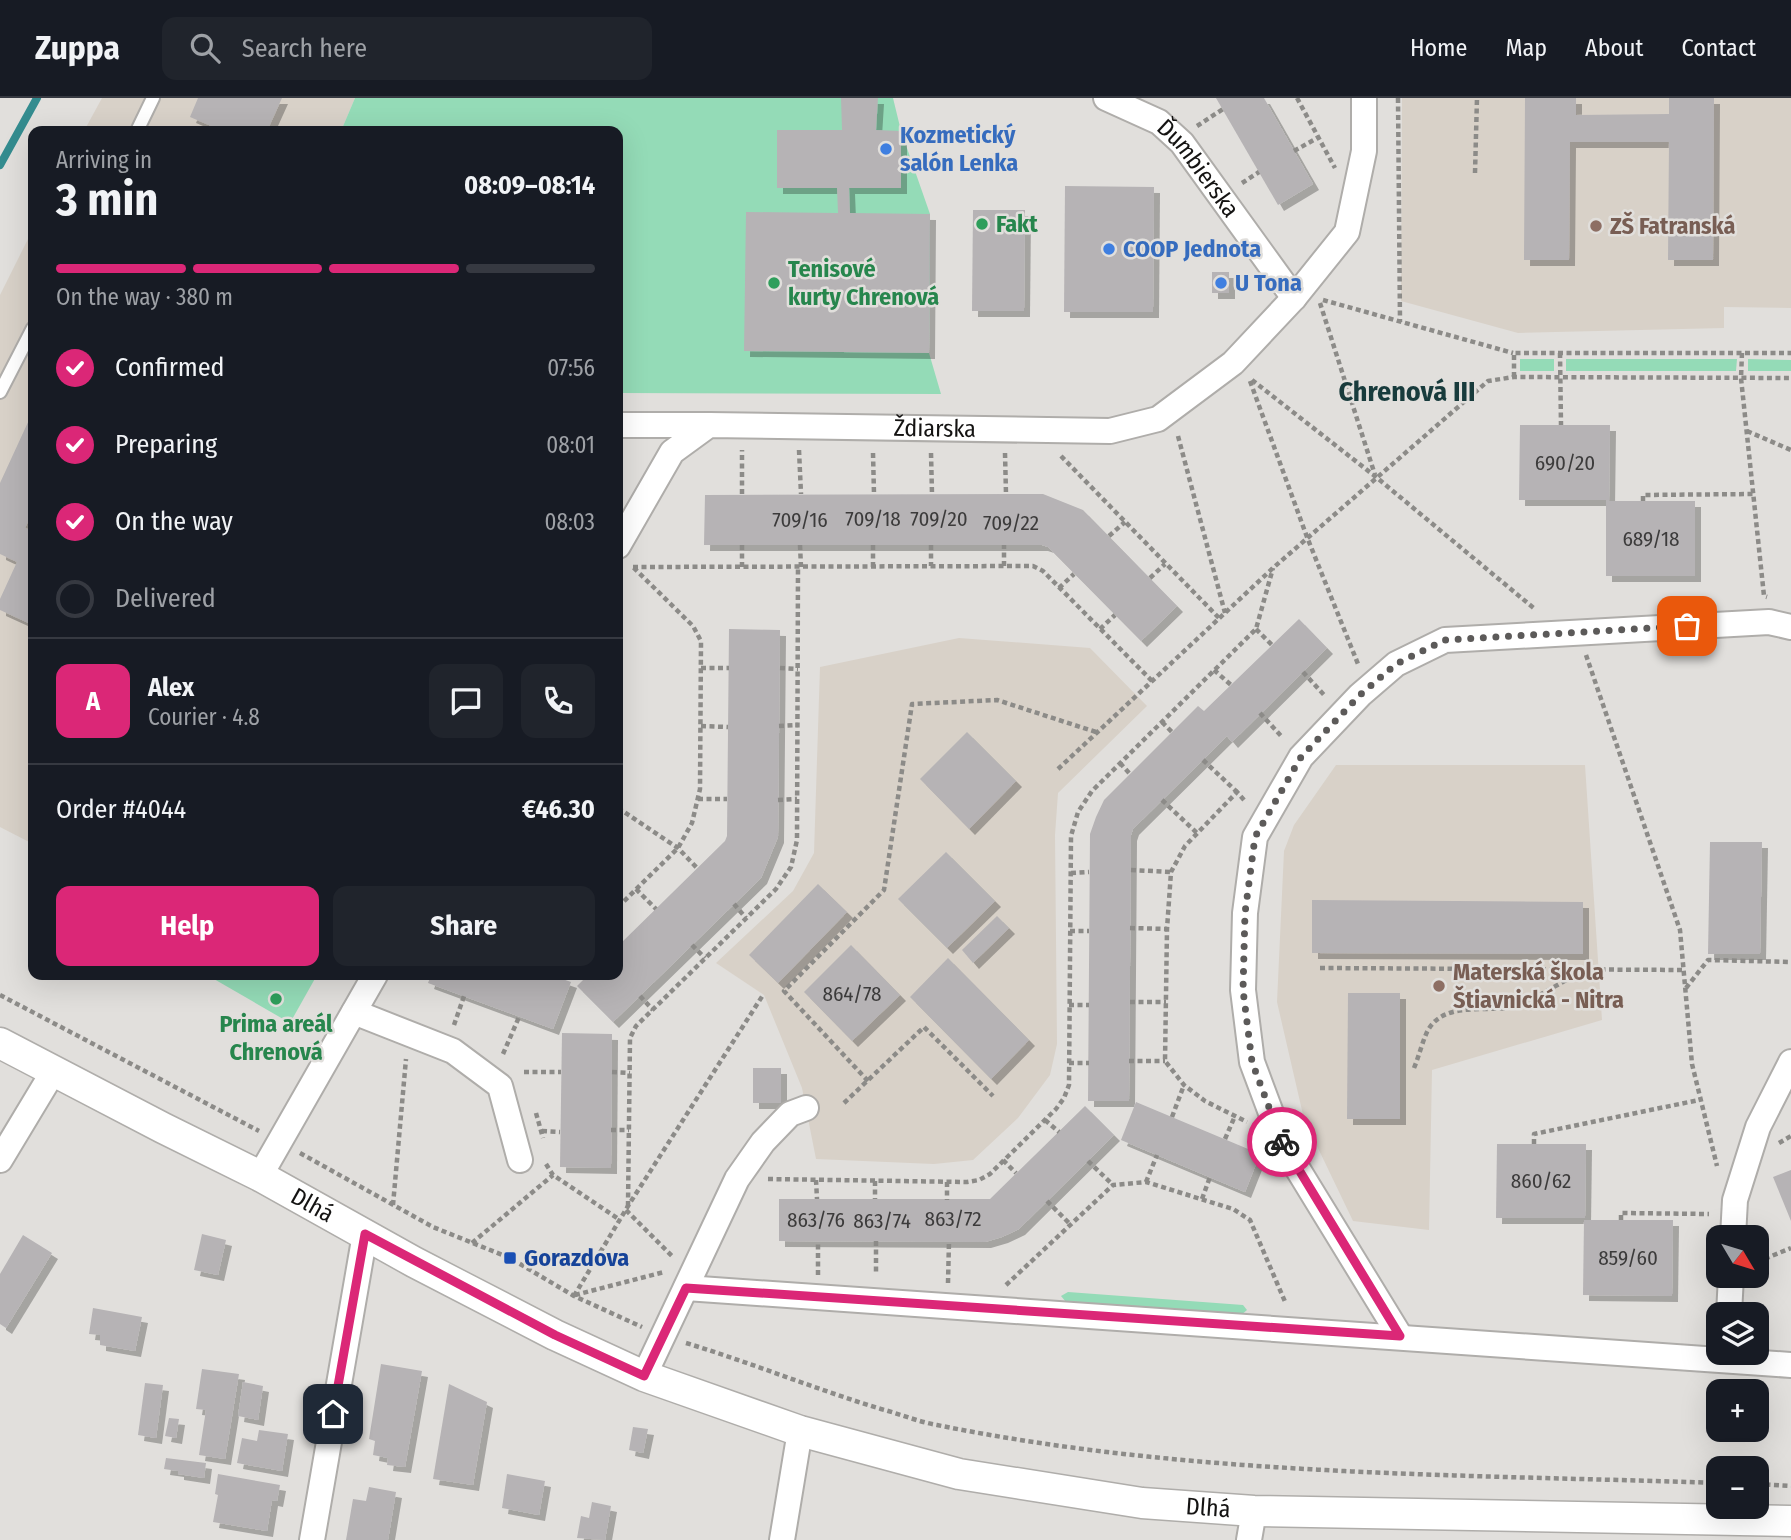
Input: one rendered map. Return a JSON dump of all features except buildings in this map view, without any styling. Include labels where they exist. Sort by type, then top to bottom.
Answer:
[{"type":"street","name":"Ďumbierska","points":[[1106,98],[1159,122],[1182,143],[1308,302]]},
{"type":"street","points":[[1167,424],[1233,363],[1308,302],[1347,232],[1364,151],[1364,98]]},
{"type":"street","name":"Ždiarska","points":[[623,425],[1110,431],[1167,424]]},
{"type":"street","points":[[626,553],[672,452],[709,425]]},
{"type":"street","points":[[1400,1336],[1283,1145],[1252,1062],[1243,990],[1245,913],[1255,837],[1301,757],[1360,695],[1396,664],[1445,640],[1769,622],[1791,627]]},
{"type":"street","points":[[260,1175],[371,980]]},
{"type":"street","points":[[354,1012],[453,1051],[500,1086],[520,1160]]},
{"type":"street","name":"Dlhá","points":[[10,1048],[260,1175],[555,1335],[644,1376],[800,1431],[959,1474],[1142,1503],[1255,1510],[1715,1530],[1791,1521]]},
{"type":"street","points":[[1734,1225],[1735,1200],[1758,1127],[1791,1062]]},
{"type":"street","points":[[0,1160],[53,1072]]},
{"type":"street","points":[[644,1376],[687,1275],[737,1179],[763,1142],[781,1123],[790,1114],[806,1108]]},
{"type":"street","points":[[312,1540],[365,1234]]},
{"type":"street","points":[[687,1275],[1400,1336],[1706,1355]]},
{"type":"street","points":[[1769,1362],[1791,1365]]},
{"type":"street","points":[[782,1540],[800,1431]]},
{"type":"street","points":[[1249,1540],[1255,1510]]},
{"type":"lane","points":[[139,126],[153,98]]},
{"type":"lane","points":[[0,392],[28,338]]},
{"type":"lane","name":"Dlhá","points":[[0,1026],[10,1048]]},
{"type":"path","points":[[1297,98],[1339,173]]},
{"type":"path","points":[[1398,98],[1400,321]]},
{"type":"path","points":[[1475,173],[1477,98]]},
{"type":"path","points":[[1189,131],[1223,109]]},
{"type":"path","points":[[1294,151],[1319,137]]},
{"type":"path","points":[[1240,184],[1259,172]]},
{"type":"path","points":[[1308,302],[1325,290]]},
{"type":"path","points":[[1308,302],[1400,321],[1514,353],[1791,353]]},
{"type":"path","points":[[1308,302],[1376,477]]},
{"type":"path","points":[[1514,353],[1514,377]]},
{"type":"path","points":[[1560,353],[1561,425]]},
{"type":"path","points":[[1742,353],[1741,378],[1764,596]]},
{"type":"path","points":[[1249,377],[1376,477],[1540,613],[1528,614]]},
{"type":"path","points":[[1240,385],[1249,377]]},
{"type":"path","points":[[1249,377],[1307,537],[1359,668],[1369,660]]},
{"type":"path","points":[[1058,769],[1307,537],[1488,382],[1514,377],[1791,378]]},
{"type":"path","points":[[1167,424],[1225,613]]},
{"type":"path","points":[[1747,430],[1791,450]]},
{"type":"path","points":[[732,446],[742,446],[742,494]]},
{"type":"path","points":[[788,446],[799,446],[801,494]]},
{"type":"path","points":[[873,447],[874,494]]},
{"type":"path","points":[[931,447],[932,494]]},
{"type":"path","points":[[1005,448],[1006,494]]},
{"type":"path","points":[[1052,448],[1219,618]]},
{"type":"path","points":[[1643,501],[1643,495],[1753,495]]},
{"type":"path","points":[[1109,536],[1125,522]]},
{"type":"path","points":[[742,545],[742,567]]},
{"type":"path","points":[[687,1275],[627,1208],[630,1038],[636,1026],[776,889],[790,867],[797,839],[800,545]]},
{"type":"path","points":[[873,545],[873,567]]},
{"type":"path","points":[[931,545],[931,566]]},
{"type":"path","points":[[1004,545],[1004,566]]},
{"type":"path","points":[[623,902],[678,848],[692,823],[700,789],[701,726],[701,641],[693,626],[633,567],[626,553]]},
{"type":"path","points":[[1150,578],[1166,564]]},
{"type":"path","points":[[633,567],[1034,566],[1043,571],[1152,681]]},
{"type":"path","points":[[737,1179],[947,1182],[979,1180],[990,1174],[1064,1098],[1069,1085],[1071,836],[1077,812],[1092,791],[1256,629],[1273,568]]},
{"type":"path","points":[[1059,588],[1074,574]]},
{"type":"path","points":[[1751,597],[1775,597]]},
{"type":"path","points":[[1100,629],[1115,615]]},
{"type":"path","points":[[1256,629],[1272,645]]},
{"type":"path","points":[[1578,632],[1680,930],[1692,1065],[1717,1162],[1717,1175]]},
{"type":"path","points":[[701,668],[729,668]]},
{"type":"path","points":[[780,668],[798,669]]},
{"type":"path","points":[[1214,670],[1231,685]]},
{"type":"path","points":[[1303,672],[1325,697]]},
{"type":"path","points":[[1317,706],[1334,690]]},
{"type":"path","points":[[868,1082],[784,991],[884,890],[912,704],[997,700],[1096,732]]},
{"type":"path","points":[[1260,713],[1285,740],[1293,731]]},
{"type":"path","points":[[1162,722],[1172,732]]},
{"type":"path","points":[[779,726],[797,725]]},
{"type":"path","points":[[701,726],[728,727]]},
{"type":"path","points":[[1203,760],[1244,800]]},
{"type":"path","points":[[1120,763],[1130,774]]},
{"type":"path","points":[[1240,810],[1251,790]]},
{"type":"path","points":[[1237,792],[1177,857],[1171,872],[1167,929],[1165,1061],[1184,1085],[1205,1101],[1248,1122],[1245,1112]]},
{"type":"path","points":[[698,799],[727,799]]},
{"type":"path","points":[[778,800],[797,799]]},
{"type":"path","points":[[1162,800],[1197,834]]},
{"type":"path","points":[[623,811],[678,848],[697,868]]},
{"type":"path","points":[[1131,870],[1171,872]]},
{"type":"path","points":[[1071,873],[1089,872]]},
{"type":"path","points":[[636,889],[656,909]]},
{"type":"path","points":[[734,904],[747,918]]},
{"type":"path","points":[[1130,928],[1167,929]]},
{"type":"path","points":[[1070,931],[1089,931]]},
{"type":"path","points":[[692,945],[705,958]]},
{"type":"path","points":[[1685,988],[1708,960],[1791,961]]},
{"type":"path","points":[[1320,968],[1684,970]]},
{"type":"path","points":[[1414,1068],[1428,1030],[1440,1015],[1458,1011],[1511,1009],[1585,969]]},
{"type":"path","points":[[0,995],[279,1142],[433,1227],[510,1258],[574,1296],[662,1336],[848,1399],[935,1425],[1131,1454],[1274,1467],[1706,1483]]},
{"type":"path","points":[[574,1296],[627,1208],[764,995]]},
{"type":"path","points":[[452,1032],[464,996]]},
{"type":"path","points":[[640,996],[653,1010]]},
{"type":"path","points":[[1130,1002],[1166,1002]]},
{"type":"path","points":[[1069,1005],[1089,1005]]},
{"type":"path","points":[[503,1054],[519,1017]]},
{"type":"path","points":[[844,1103],[924,1027],[993,1096]]},
{"type":"path","points":[[393,1205],[408,1033]]},
{"type":"path","points":[[1129,1060],[1165,1061]]},
{"type":"path","points":[[1069,1063],[1089,1063]]},
{"type":"path","points":[[524,1072],[561,1072]]},
{"type":"path","points":[[612,1072],[630,1073]]},
{"type":"path","points":[[1172,1117],[1184,1085]]},
{"type":"path","points":[[1534,1144],[1534,1134],[1699,1100]]},
{"type":"path","points":[[1225,1139],[1235,1116]]},
{"type":"path","points":[[1045,1119],[1059,1132]]},
{"type":"path","points":[[611,1130],[629,1130]]},
{"type":"path","points":[[542,1131],[560,1132]]},
{"type":"path","points":[[1146,1182],[1157,1155]]},
{"type":"path","points":[[1003,1160],[1016,1173]]},
{"type":"path","points":[[1088,1161],[1113,1185]]},
{"type":"path","points":[[472,1243],[553,1175]]},
{"type":"path","points":[[1202,1199],[1210,1178]]},
{"type":"path","points":[[816,1180],[817,1199]]},
{"type":"path","points":[[875,1181],[875,1199]]},
{"type":"path","points":[[947,1182],[947,1200]]},
{"type":"path","points":[[998,1293],[1069,1223],[1113,1185],[1146,1182],[1233,1209],[1250,1220],[1289,1312]]},
{"type":"path","points":[[1047,1201],[1069,1223]]},
{"type":"path","points":[[1620,1220],[1621,1213],[1716,1214]]},
{"type":"path","points":[[818,1241],[818,1279]]},
{"type":"path","points":[[876,1241],[876,1284]]},
{"type":"path","points":[[948,1289],[949,1241]]},
{"type":"path","points":[[1769,1257],[1791,1248]]},
{"type":"path","points":[[574,1296],[687,1275]]},
{"type":"path","points":[[1769,1485],[1791,1486]]},
{"type":"shaded area","points":[[102,98],[355,98],[343,126],[87,126]]},
{"type":"shaded area","name":"ZŠ Fatranská","points":[[1402,98],[1791,98],[1791,308],[1724,307],[1724,328],[1518,333],[1401,301]]},
{"type":"shaded area","points":[[28,239],[28,841],[0,827],[0,295]]},
{"type":"shaded area","points":[[959,638],[1090,648],[1147,706],[1058,793],[1055,835],[1057,1044],[1050,1075],[1018,1118],[973,1160],[934,1164],[816,1159],[802,1088],[764,995],[716,963],[793,891],[814,853],[820,667]]},
{"type":"shaded area","name":"Materská škola Štiavnická - Nitra","points":[[1336,765],[1585,765],[1602,1020],[1432,1070],[1429,1230],[1353,1221],[1304,1119],[1277,1002],[1284,851],[1294,825]]},
{"type":"green space","name":"Tenisové kurty Chrenová","points":[[355,98],[893,98],[901,131],[930,214],[929,353],[941,394],[623,393],[623,126],[343,126]]},
{"type":"green space","points":[[1520,359],[1554,359],[1554,371],[1520,371]]},
{"type":"green space","points":[[1566,359],[1737,359],[1736,371],[1566,371]]},
{"type":"green space","points":[[1748,359],[1791,360],[1791,371],[1748,371]]},
{"type":"green space","name":"Prima areál Chrenová","points":[[216,980],[314,980],[290,1023]]},
{"type":"green space","points":[[1068,1292],[1243,1305],[1247,1310],[1241,1315],[1066,1302],[1061,1296]]},
{"type":"waterway","points":[[0,165],[37,98]]},
{"type":"way so far","points":[[1282,1142],[1252,1062],[1243,990],[1245,913],[1255,837],[1301,757],[1360,695],[1396,664],[1445,640],[1687,626]]},
{"type":"place","name":"Kozmetický salón Lenka","points":[[886,149]]},
{"type":"place","name":"Fakt","points":[[982,224]]},
{"type":"place","name":"ZŠ Fatranská","points":[[1596,226]]},
{"type":"place","name":"COOP Jednota","points":[[1109,249]]},
{"type":"place","name":"Tenisové kurty Chrenová","points":[[774,283]]},
{"type":"place","name":"U Tona","points":[[1221,283]]},
{"type":"place","name":"Materská škola Štiavnická - Nitra","points":[[1439,986]]},
{"type":"place","name":"Prima areál Chrenová","points":[[276,999]]},
{"type":"place","name":"Gorazdova","points":[[510,1258]]},
{"type":"district","name":"Chrenová III","points":[[1407,391]]},
{"type":"route","points":[[333,1414],[365,1234],[555,1335],[644,1376],[686,1288],[1400,1336],[1282,1142]]}]
